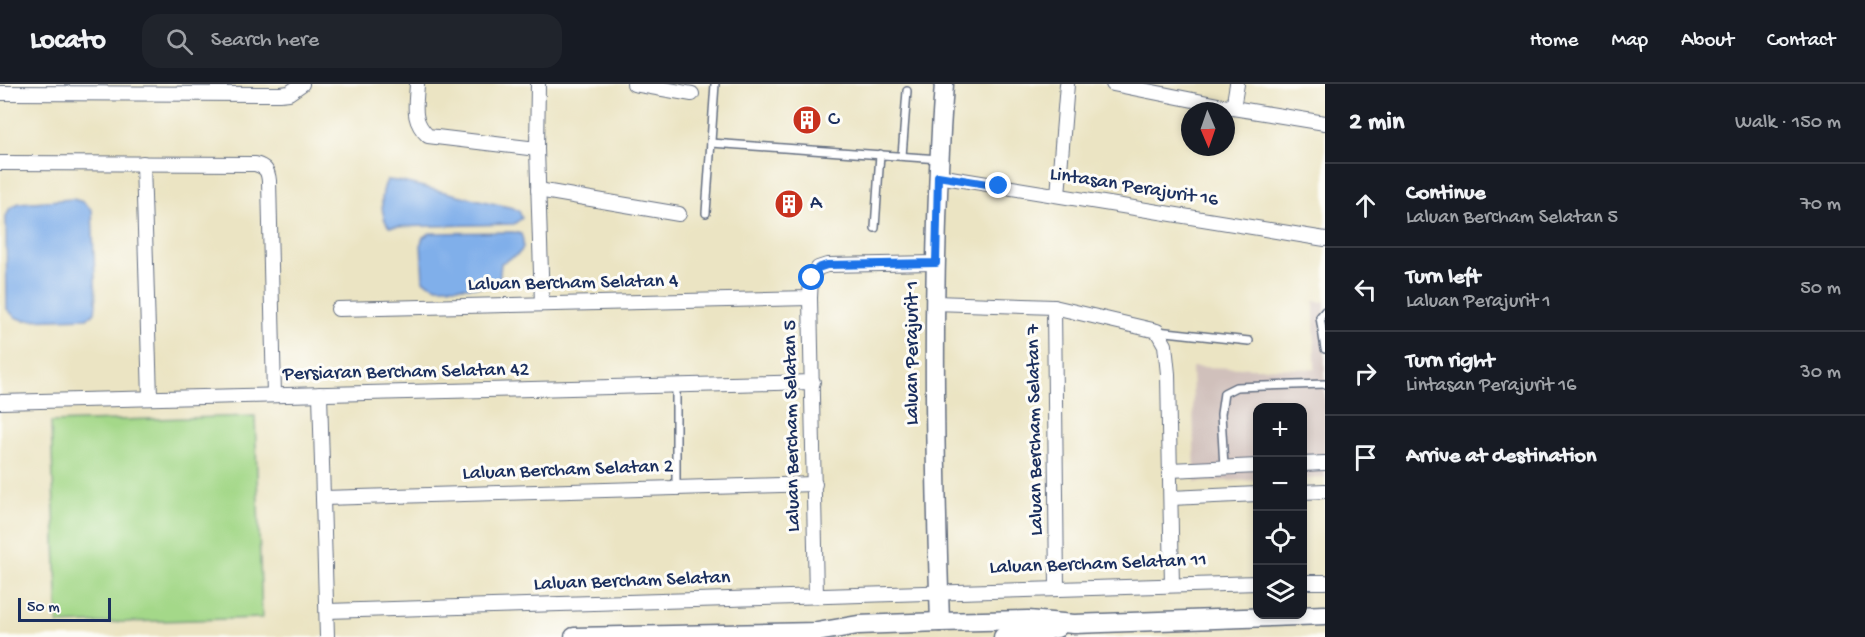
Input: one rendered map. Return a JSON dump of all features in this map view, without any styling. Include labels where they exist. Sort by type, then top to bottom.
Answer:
[{"type":"street","points":[[0,93],[280,94],[289,93],[302,84]]},
{"type":"street","points":[[417,84],[416,120],[419,128],[428,136],[537,149]]},
{"type":"street","points":[[538,84],[537,149],[542,304]]},
{"type":"street","points":[[634,84],[692,94]]},
{"type":"street","name":"Laluan Perajurit 1","points":[[940,622],[934,303],[938,167],[944,84]]},
{"type":"street","points":[[1058,195],[1066,84]]},
{"type":"street","points":[[1113,84],[1203,102]]},
{"type":"street","points":[[1234,102],[1238,84]]},
{"type":"street","points":[[1235,108],[1325,123]]},
{"type":"street","points":[[0,163],[255,164],[264,167],[268,173],[274,395]]},
{"type":"street","points":[[143,163],[150,398]]},
{"type":"street","name":"Lintasan Perajurit 16","points":[[938,167],[1058,195],[1325,239]]},
{"type":"street","points":[[538,189],[679,214]]},
{"type":"street","name":"Laluan Bercham Selatan 5","points":[[816,596],[810,298],[812,278],[818,268],[827,265],[936,263]]},
{"type":"street","name":"Laluan Bercham Selatan 4","points":[[338,309],[810,298]]},
{"type":"street","points":[[934,303],[1054,307],[1157,331],[1165,345],[1172,585]]},
{"type":"street","name":"Laluan Bercham Selatan 7","points":[[1054,307],[1057,588]]},
{"type":"street","name":"Persiaran Bercham Selatan 42","points":[[0,402],[813,382]]},
{"type":"street","points":[[320,394],[327,637]]},
{"type":"street","points":[[1307,464],[1325,463]]},
{"type":"street","points":[[1170,470],[1253,466]]},
{"type":"street","name":"Laluan Bercham Selatan 2","points":[[323,498],[815,484]]},
{"type":"street","points":[[1307,492],[1325,491]]},
{"type":"street","points":[[1171,498],[1253,494]]},
{"type":"street","points":[[1307,582],[1325,582]]},
{"type":"street","name":"Laluan Bercham Selatan 11","points":[[939,592],[1253,583]]},
{"type":"street","name":"Laluan Bercham Selatan","points":[[327,611],[939,592]]},
{"type":"street","points":[[1003,637],[1074,624],[1325,615]]},
{"type":"street","points":[[871,637],[923,633],[940,622]]},
{"type":"street","points":[[940,622],[944,628],[951,631],[981,632],[997,637]]},
{"type":"street","points":[[574,637],[817,632],[858,625],[940,622],[1028,631]]},
{"type":"street","points":[[817,632],[837,637]]},
{"type":"lane","points":[[706,213],[714,84]]},
{"type":"lane","points":[[902,156],[907,91]]},
{"type":"lane","points":[[711,143],[902,156],[938,167]]},
{"type":"lane","points":[[874,228],[880,154]]},
{"type":"lane","points":[[1325,311],[1320,317],[1325,350]]},
{"type":"lane","points":[[1157,331],[1249,341]]},
{"type":"lane","points":[[1224,467],[1221,414],[1224,393],[1236,387],[1325,384]]},
{"type":"lane","points":[[676,386],[676,487]]},
{"type":"shaded area","points":[[1314,301],[1325,302],[1325,478],[1307,479],[1307,403],[1253,403],[1253,480],[1195,482],[1192,367],[1315,369]]},
{"type":"green space","points":[[255,416],[262,618],[58,624],[51,422]]},
{"type":"water","points":[[387,180],[513,208],[519,211],[522,218],[514,224],[389,227],[384,217],[382,204]]},
{"type":"water","points":[[73,199],[83,202],[92,210],[95,313],[87,318],[24,320],[15,317],[7,309],[6,217],[10,208],[19,203]]},
{"type":"water","points":[[513,232],[521,234],[522,250],[501,263],[499,283],[491,287],[437,287],[423,281],[421,243],[423,237],[430,233]]},
{"type":"place","name":"C","points":[[807,120]]},
{"type":"place","name":"A","points":[[789,204]]},
{"type":"route","points":[[812,278],[818,268],[827,265],[936,263],[938,176],[999,186]]}]
